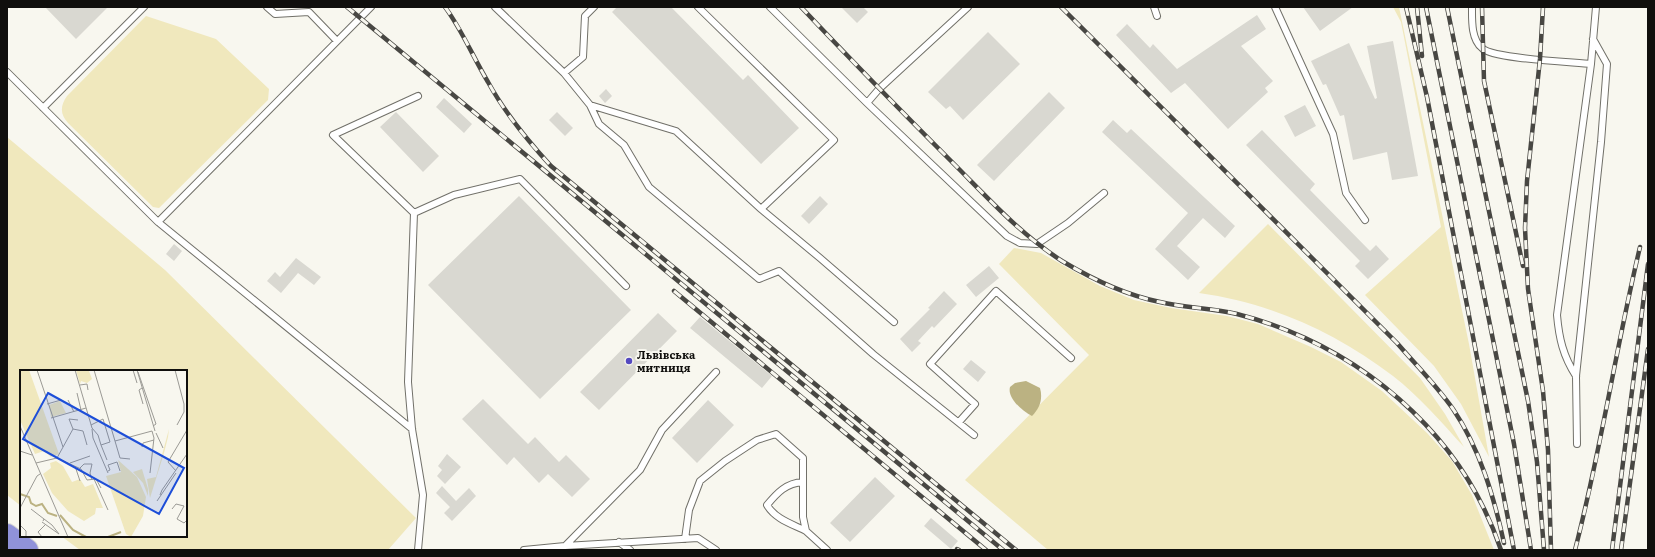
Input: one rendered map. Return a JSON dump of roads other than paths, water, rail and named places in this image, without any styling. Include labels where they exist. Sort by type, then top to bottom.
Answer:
[{"type":"highway","points":[[7,535],[27,550]]},
{"type":"lane","points":[[43,108],[144,7]]},
{"type":"lane","points":[[267,7],[275,14],[309,12],[336,40]]},
{"type":"lane","points":[[158,222],[336,40],[371,7]]},
{"type":"lane","points":[[496,7],[564,73],[590,105],[599,124],[624,145],[649,187],[759,279],[779,271],[873,354],[974,435]]},
{"type":"lane","points":[[564,73],[583,57],[585,16],[594,7]]},
{"type":"lane","points":[[698,7],[834,140],[761,209]]},
{"type":"lane","points":[[770,7],[867,103],[1007,236],[1020,243],[1037,244],[1068,224],[1104,193]]},
{"type":"lane","points":[[867,103],[879,89],[968,7]]},
{"type":"lane","points":[[1154,7],[1157,16]]},
{"type":"lane","points":[[1275,7],[1333,134],[1346,193],[1365,220]]},
{"type":"lane","points":[[1472,7],[1473,26],[1479,45],[1483,50],[1502,55],[1591,64]]},
{"type":"lane","points":[[1576,376],[1563,353],[1558,336],[1558,315],[1591,64],[1596,7]]},
{"type":"lane","points":[[1577,444],[1576,376],[1601,142],[1607,64],[1593,38]]},
{"type":"lane","points":[[7,72],[158,222],[412,429]]},
{"type":"lane","points":[[418,96],[333,135],[414,213],[408,382],[412,429],[423,495],[418,550]]},
{"type":"lane","points":[[590,105],[676,131],[761,209],[894,322]]},
{"type":"lane","points":[[414,213],[454,195],[520,179],[626,286]]},
{"type":"lane","points":[[959,422],[975,404],[930,364],[996,291],[1071,358]]},
{"type":"lane","points":[[565,546],[640,470],[662,430],[716,372]]},
{"type":"lane","points":[[685,538],[689,510],[700,481],[725,461],[757,440],[776,434],[803,458],[803,517],[806,531]]},
{"type":"lane","points":[[803,482],[795,482],[780,490],[767,505],[771,512],[786,522],[806,531],[827,550]]},
{"type":"lane","points":[[524,550],[685,538],[698,538],[716,550]]},
{"type":"lane","points":[[619,542],[630,550]]},
{"type":"railway","points":[[347,7],[1003,550]]},
{"type":"railway","points":[[445,7],[457,25],[502,105],[525,136],[551,166],[1016,550]]},
{"type":"railway","points":[[801,7],[895,105],[1005,215],[1032,239],[1062,261],[1097,280],[1122,291],[1147,299],[1169,304],[1237,314],[1281,328],[1323,347],[1363,371],[1399,399],[1432,431],[1460,467],[1483,507],[1501,550]]},
{"type":"railway","points":[[1061,7],[1397,343],[1426,375],[1453,409],[1471,440],[1491,491],[1504,543]]},
{"type":"railway","points":[[1406,7],[1427,97],[1514,550]]},
{"type":"railway","points":[[1417,7],[1422,56]]},
{"type":"railway","points":[[1426,7],[1514,444],[1531,550]]},
{"type":"railway","points":[[1447,7],[1528,401],[1537,462],[1544,550]]},
{"type":"railway","points":[[1482,7],[1484,81],[1523,266]]},
{"type":"railway","points":[[1543,7],[1540,59],[1527,181],[1525,228],[1528,289],[1543,391],[1548,450],[1551,550]]},
{"type":"railway","points":[[1575,550],[1593,475],[1623,322],[1640,247]]},
{"type":"railway","points":[[1612,550],[1648,264]]},
{"type":"railway","points":[[674,291],[986,550]]},
{"type":"railway","points":[[1621,550],[1648,349]]},
{"type":"place","name":"Львівська митниця","points":[[629,361]]}]
